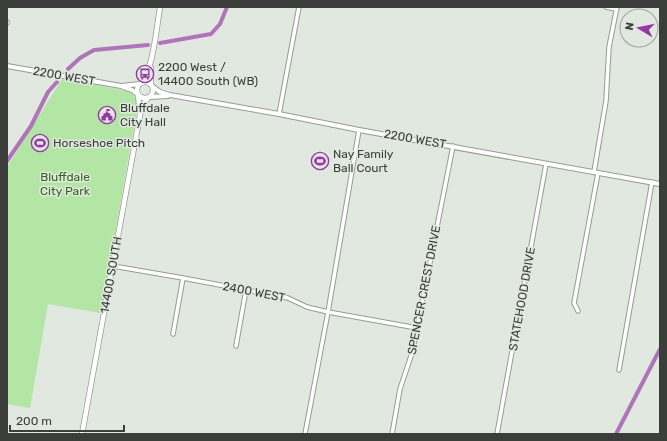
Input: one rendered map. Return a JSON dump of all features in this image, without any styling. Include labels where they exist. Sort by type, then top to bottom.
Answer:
[{"type":"main road","points":[[151,62],[153,92],[149,98],[143,98],[138,95],[137,89],[146,76],[151,62],[160,7]]},
{"type":"main road","points":[[140,83],[147,82],[152,86]]},
{"type":"main road","name":"14400 SOUTH","points":[[138,95],[140,115]]},
{"type":"main road","name":"14400 SOUTH","points":[[82,434],[140,115],[144,103],[149,98]]},
{"type":"street","points":[[279,114],[299,7]]},
{"type":"street","points":[[578,311],[574,304],[596,172],[606,101],[609,47],[616,8],[606,7]]},
{"type":"street","name":"2200 WEST","points":[[7,66],[122,86],[132,90],[138,95]]},
{"type":"street","name":"2200 WEST","points":[[122,86],[140,83]]},
{"type":"street","name":"2200 WEST","points":[[152,86],[160,92],[170,95],[660,184]]},
{"type":"street","name":"2200 WEST","points":[[149,98],[170,95]]},
{"type":"street","points":[[305,434],[328,312],[359,130]]},
{"type":"street","name":"SPENCER CREST DRIVE","points":[[392,434],[400,390],[412,353],[453,146]]},
{"type":"street","name":"STATEHOOD DRIVE","points":[[497,434],[546,164]]},
{"type":"street","points":[[620,370],[652,182]]},
{"type":"street","name":"2400 WEST","points":[[113,266],[288,298],[307,307],[328,312],[416,328]]},
{"type":"street","points":[[173,334],[183,278]]},
{"type":"street","points":[[236,346],[246,290]]},
{"type":"green space","name":"Bluffdale City Park","points":[[62,79],[129,91],[136,99],[137,109],[101,313],[48,304],[30,408],[7,404],[7,167]]},
{"type":"waterway","points":[[160,43],[211,34],[220,24],[227,7]]},
{"type":"waterway","points":[[68,69],[80,58],[94,50],[148,45]]},
{"type":"waterway","points":[[7,161],[31,126],[48,92],[57,82]]},
{"type":"waterway","points":[[616,434],[660,349]]},
{"type":"place","name":"2200 West / 14400 South (WB)","points":[[145,74]]},
{"type":"place","name":"Bluffdale City Hall","points":[[107,115]]},
{"type":"place","name":"Horseshoe Pitch","points":[[40,143]]},
{"type":"place","name":"Nay Family Ball Court","points":[[320,161]]}]
